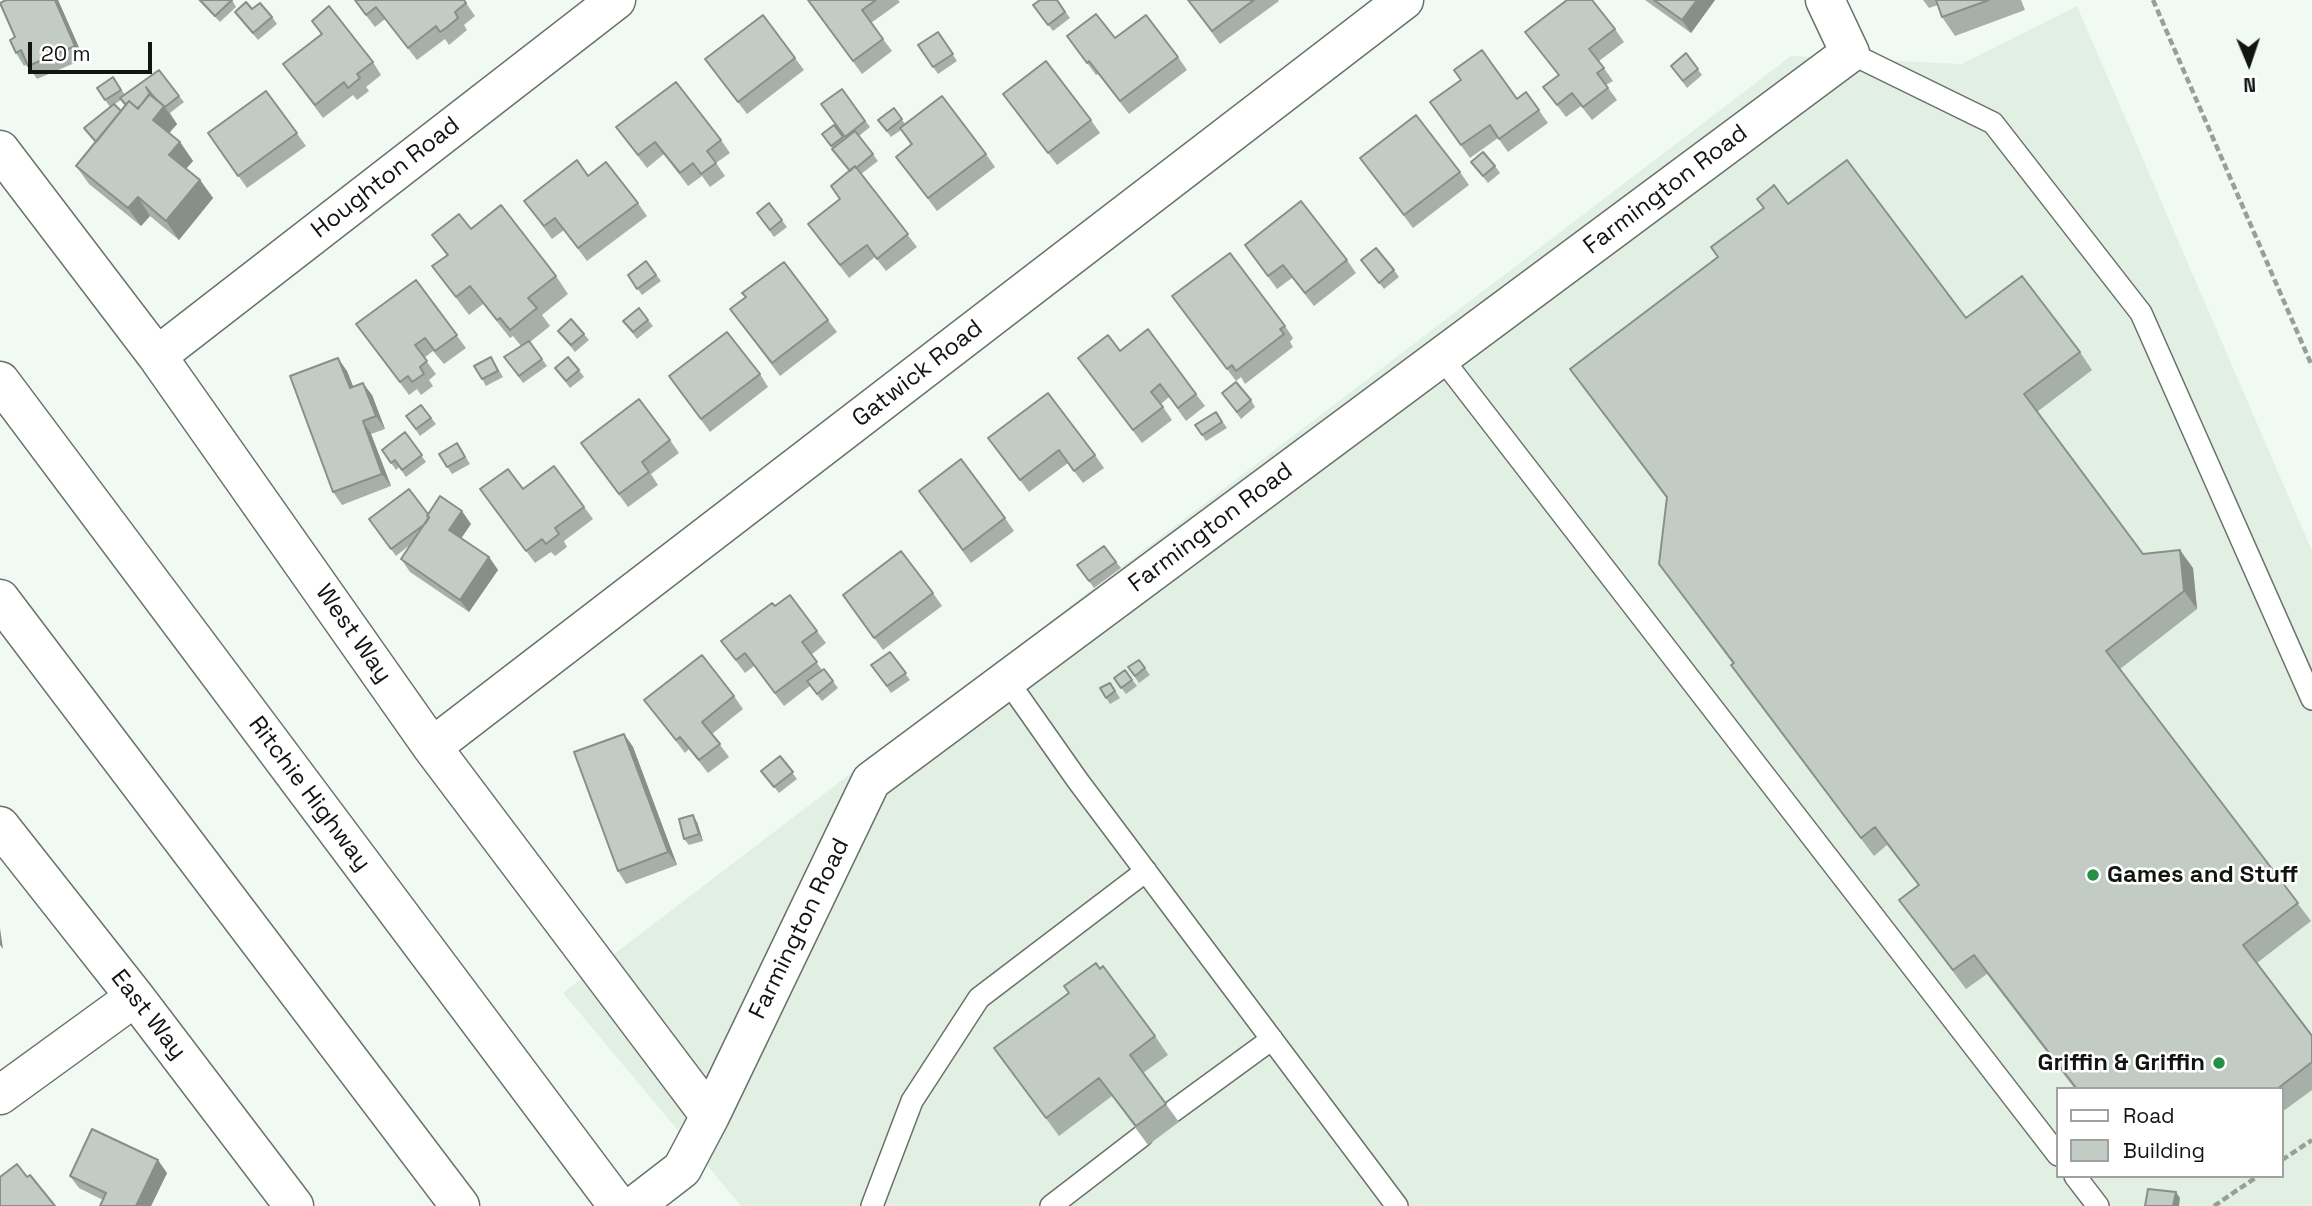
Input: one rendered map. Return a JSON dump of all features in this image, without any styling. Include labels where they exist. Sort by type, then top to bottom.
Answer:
[{"type":"street","name":"Houghton Road","points":[[157,356],[616,0]]},
{"type":"street","name":"Gatwick Road","points":[[432,747],[1404,0]]},
{"type":"street","points":[[1825,0],[1850,53]]},
{"type":"street","name":"Farmington Road","points":[[634,1206],[682,1169],[871,781],[1850,53]]},
{"type":"street","name":"West Way","points":[[0,150],[157,356],[432,747],[710,1116]]},
{"type":"street","name":"Ritchie Highway","points":[[0,381],[618,1206]]},
{"type":"street","points":[[0,599],[460,1206]]},
{"type":"street","name":"East Way","points":[[0,826],[135,997],[294,1206]]},
{"type":"street","points":[[0,1096],[135,997]]},
{"type":"lane","points":[[1850,53],[1993,123],[2141,313],[2312,699]]},
{"type":"lane","points":[[1441,357],[2056,1152]]},
{"type":"lane","points":[[1007,680],[1396,1206]]},
{"type":"lane","points":[[872,1206],[912,1101],[979,998],[1146,871]]},
{"type":"lane","points":[[1172,1112],[1272,1039]]},
{"type":"lane","points":[[1051,1206],[1142,1136]]},
{"type":"lane","points":[[2077,1178],[2098,1206]]},
{"type":"path","points":[[2153,0],[2312,366]]},
{"type":"path","points":[[2284,1159],[2312,1140]]},
{"type":"path","points":[[2214,1206],[2255,1178]]},
{"type":"shaded area","points":[[2077,6],[2312,551],[2312,1206],[741,1206],[563,993],[1791,56],[1961,64]]},
{"type":"building","points":[[6,0],[55,0],[75,46],[28,66],[21,50],[16,53],[10,40],[15,37],[0,3]]},
{"type":"building","points":[[200,0],[232,0],[215,16]]},
{"type":"building","points":[[355,0],[464,0],[466,3],[455,12],[458,18],[446,28],[440,32],[436,26],[408,48],[376,7],[366,15]]},
{"type":"building","points":[[808,0],[876,0],[862,10],[883,39],[853,61]]},
{"type":"building","points":[[1040,0],[1057,0],[1065,12],[1048,25],[1033,5]]},
{"type":"building","points":[[1188,0],[1254,0],[1212,31]]},
{"type":"building","points":[[1567,0],[1592,0],[1615,29],[1589,49],[1604,68],[1597,73],[1608,88],[1583,107],[1572,93],[1557,105],[1543,87],[1559,75],[1525,32]]},
{"type":"building","points":[[1654,0],[1697,0],[1682,20]]},
{"type":"building","points":[[1936,0],[1989,0],[1942,17]]},
{"type":"building","points":[[246,2],[252,9],[260,3],[272,17],[253,33],[235,12]]},
{"type":"building","points":[[329,6],[373,62],[357,74],[360,78],[348,88],[344,82],[315,105],[283,64],[322,34],[312,21]]},
{"type":"building","points":[[1096,14],[1115,38],[1146,15],[1178,57],[1120,101],[1067,36]]},
{"type":"building","points":[[763,15],[795,58],[738,102],[705,59]]},
{"type":"building","points":[[938,32],[953,54],[933,67],[918,45]]},
{"type":"building","points":[[1482,50],[1517,99],[1526,92],[1539,110],[1499,139],[1490,125],[1461,145],[1430,102],[1461,80],[1454,70]]},
{"type":"building","points":[[1686,53],[1698,69],[1683,81],[1671,66]]},
{"type":"building","points":[[1046,61],[1091,120],[1048,153],[1003,94]]},
{"type":"building","points":[[159,70],[179,96],[165,107],[146,87],[150,94],[141,105],[137,108],[129,101],[126,105],[120,98]]},
{"type":"building","points":[[113,77],[121,90],[105,100],[97,88]]},
{"type":"building","points":[[676,82],[721,140],[707,151],[716,163],[701,174],[693,163],[680,173],[655,142],[638,155],[616,127]]},
{"type":"building","points":[[842,89],[865,121],[845,137],[821,104]]},
{"type":"building","points":[[266,91],[297,133],[238,176],[208,133]]},
{"type":"building","points":[[149,94],[164,106],[153,120],[180,142],[169,155],[200,180],[166,221],[138,197],[128,208],[76,166],[129,101],[138,109]]},
{"type":"building","points":[[942,96],[986,154],[928,198],[896,157],[912,144],[900,128]]},
{"type":"building","points":[[114,104],[121,111],[96,142],[84,128]]},
{"type":"building","points":[[894,108],[902,119],[887,131],[878,120]]},
{"type":"building","points":[[1416,115],[1460,172],[1404,215],[1360,158]]},
{"type":"building","points":[[834,125],[843,137],[831,146],[822,134]]},
{"type":"building","points":[[855,131],[873,154],[850,171],[832,149]]},
{"type":"building","points":[[1483,152],[1495,166],[1483,176],[1471,162]]},
{"type":"building","points":[[577,160],[588,176],[606,162],[638,203],[578,248],[555,218],[544,226],[524,201]]},
{"type":"building","points":[[1847,160],[1966,318],[2022,276],[2080,352],[2024,394],[2143,554],[2180,550],[2184,591],[2106,651],[2298,903],[2243,945],[2312,1036],[2312,1062],[2280,1087],[2075,1087],[1974,955],[1953,970],[1899,900],[1919,885],[1875,827],[1861,838],[1659,564],[1667,497],[1570,369],[1718,257],[1711,247],[1764,208],[1757,199],[1774,185],[1788,204]]},
{"type":"building","points":[[855,166],[908,234],[877,259],[867,245],[840,265],[808,224],[840,199],[831,186]]},
{"type":"building","points":[[1301,201],[1347,260],[1305,293],[1283,265],[1268,276],[1245,245]]},
{"type":"building","points":[[769,203],[782,220],[770,230],[757,213]]},
{"type":"building","points":[[501,205],[556,276],[528,298],[537,308],[510,330],[500,318],[497,320],[470,286],[456,297],[432,266],[448,255],[432,235],[459,214],[471,229]]},
{"type":"building","points":[[1376,248],[1394,270],[1379,283],[1361,260]]},
{"type":"building","points":[[1230,253],[1285,326],[1280,329],[1284,334],[1236,371],[1232,365],[1227,369],[1172,296]]},
{"type":"building","points":[[646,261],[656,275],[637,289],[628,275]]},
{"type":"building","points":[[784,262],[828,320],[772,363],[730,309],[746,297],[742,293]]},
{"type":"building","points":[[416,280],[457,335],[435,351],[425,338],[415,345],[427,361],[420,367],[424,374],[412,382],[408,376],[400,382],[356,324]]},
{"type":"building","points":[[639,308],[648,320],[633,332],[623,321]]},
{"type":"building","points":[[571,319],[584,334],[571,345],[558,331]]},
{"type":"building","points":[[1148,329],[1196,394],[1178,408],[1160,384],[1151,392],[1163,407],[1133,430],[1078,358],[1108,335],[1120,351]]},
{"type":"building","points":[[727,332],[760,374],[701,419],[669,376]]},
{"type":"building","points":[[529,341],[542,359],[519,376],[504,357]]},
{"type":"building","points":[[491,357],[498,371],[482,379],[474,366]]},
{"type":"building","points":[[568,357],[579,370],[566,381],[555,368]]},
{"type":"building","points":[[338,358],[350,388],[363,383],[376,416],[363,421],[382,474],[333,492],[290,376]]},
{"type":"building","points":[[1236,382],[1251,400],[1237,412],[1222,393]]},
{"type":"building","points":[[1048,393],[1095,455],[1074,471],[1059,450],[1020,480],[988,438]]},
{"type":"building","points":[[639,399],[670,440],[642,462],[649,472],[619,494],[581,443]]},
{"type":"building","points":[[421,405],[431,418],[416,429],[406,416]]},
{"type":"building","points":[[1216,412],[1222,422],[1202,435],[1195,425]]},
{"type":"building","points":[[405,432],[422,455],[402,470],[395,460],[391,463],[382,450]]},
{"type":"building","points":[[457,443],[465,457],[447,467],[439,454]]},
{"type":"building","points":[[961,459],[1005,518],[963,550],[919,491]]},
{"type":"building","points":[[554,466],[584,507],[555,528],[559,534],[546,544],[542,539],[526,551],[480,489],[508,469],[523,489]]},
{"type":"building","points":[[409,489],[429,518],[425,524],[391,549],[369,519]]},
{"type":"building","points":[[440,496],[462,511],[449,530],[489,557],[460,600],[401,559]]},
{"type":"building","points":[[1104,546],[1116,562],[1089,581],[1077,565]]},
{"type":"building","points":[[901,551],[933,593],[874,638],[843,595]]},
{"type":"building","points":[[790,595],[817,631],[802,642],[817,662],[775,693],[745,653],[736,660],[721,641],[772,603],[775,606]]},
{"type":"building","points":[[890,652],[906,673],[887,686],[871,665]]},
{"type":"building","points":[[702,655],[734,696],[702,722],[720,744],[699,760],[680,737],[676,740],[644,700]]},
{"type":"building","points":[[1139,660],[1145,668],[1135,676],[1128,667]]},
{"type":"building","points":[[824,669],[833,681],[817,694],[807,681]]},
{"type":"building","points":[[1125,670],[1132,680],[1121,688],[1114,678]]},
{"type":"building","points":[[1110,683],[1115,691],[1106,698],[1100,688]]},
{"type":"building","points":[[624,734],[668,852],[618,871],[574,752]]},
{"type":"building","points":[[780,756],[793,772],[774,787],[761,771]]},
{"type":"building","points":[[693,815],[699,834],[684,839],[679,819]]},
{"type":"building","points":[[1096,963],[1100,969],[1103,966],[1155,1036],[1130,1055],[1166,1104],[1136,1126],[1099,1078],[1046,1118],[994,1048],[1069,993],[1064,986]]},
{"type":"building","points":[[92,1129],[158,1160],[136,1206],[100,1206],[106,1193],[70,1176]]},
{"type":"building","points":[[17,1164],[27,1177],[30,1175],[55,1206],[0,1206],[0,1177]]},
{"type":"building","points":[[2148,1189],[2176,1192],[2173,1206],[2145,1206]]},
{"type":"place","name":"Games and Stuff","points":[[2093,875]]},
{"type":"place","name":"Griffin & Griffin","points":[[2219,1063]]}]
